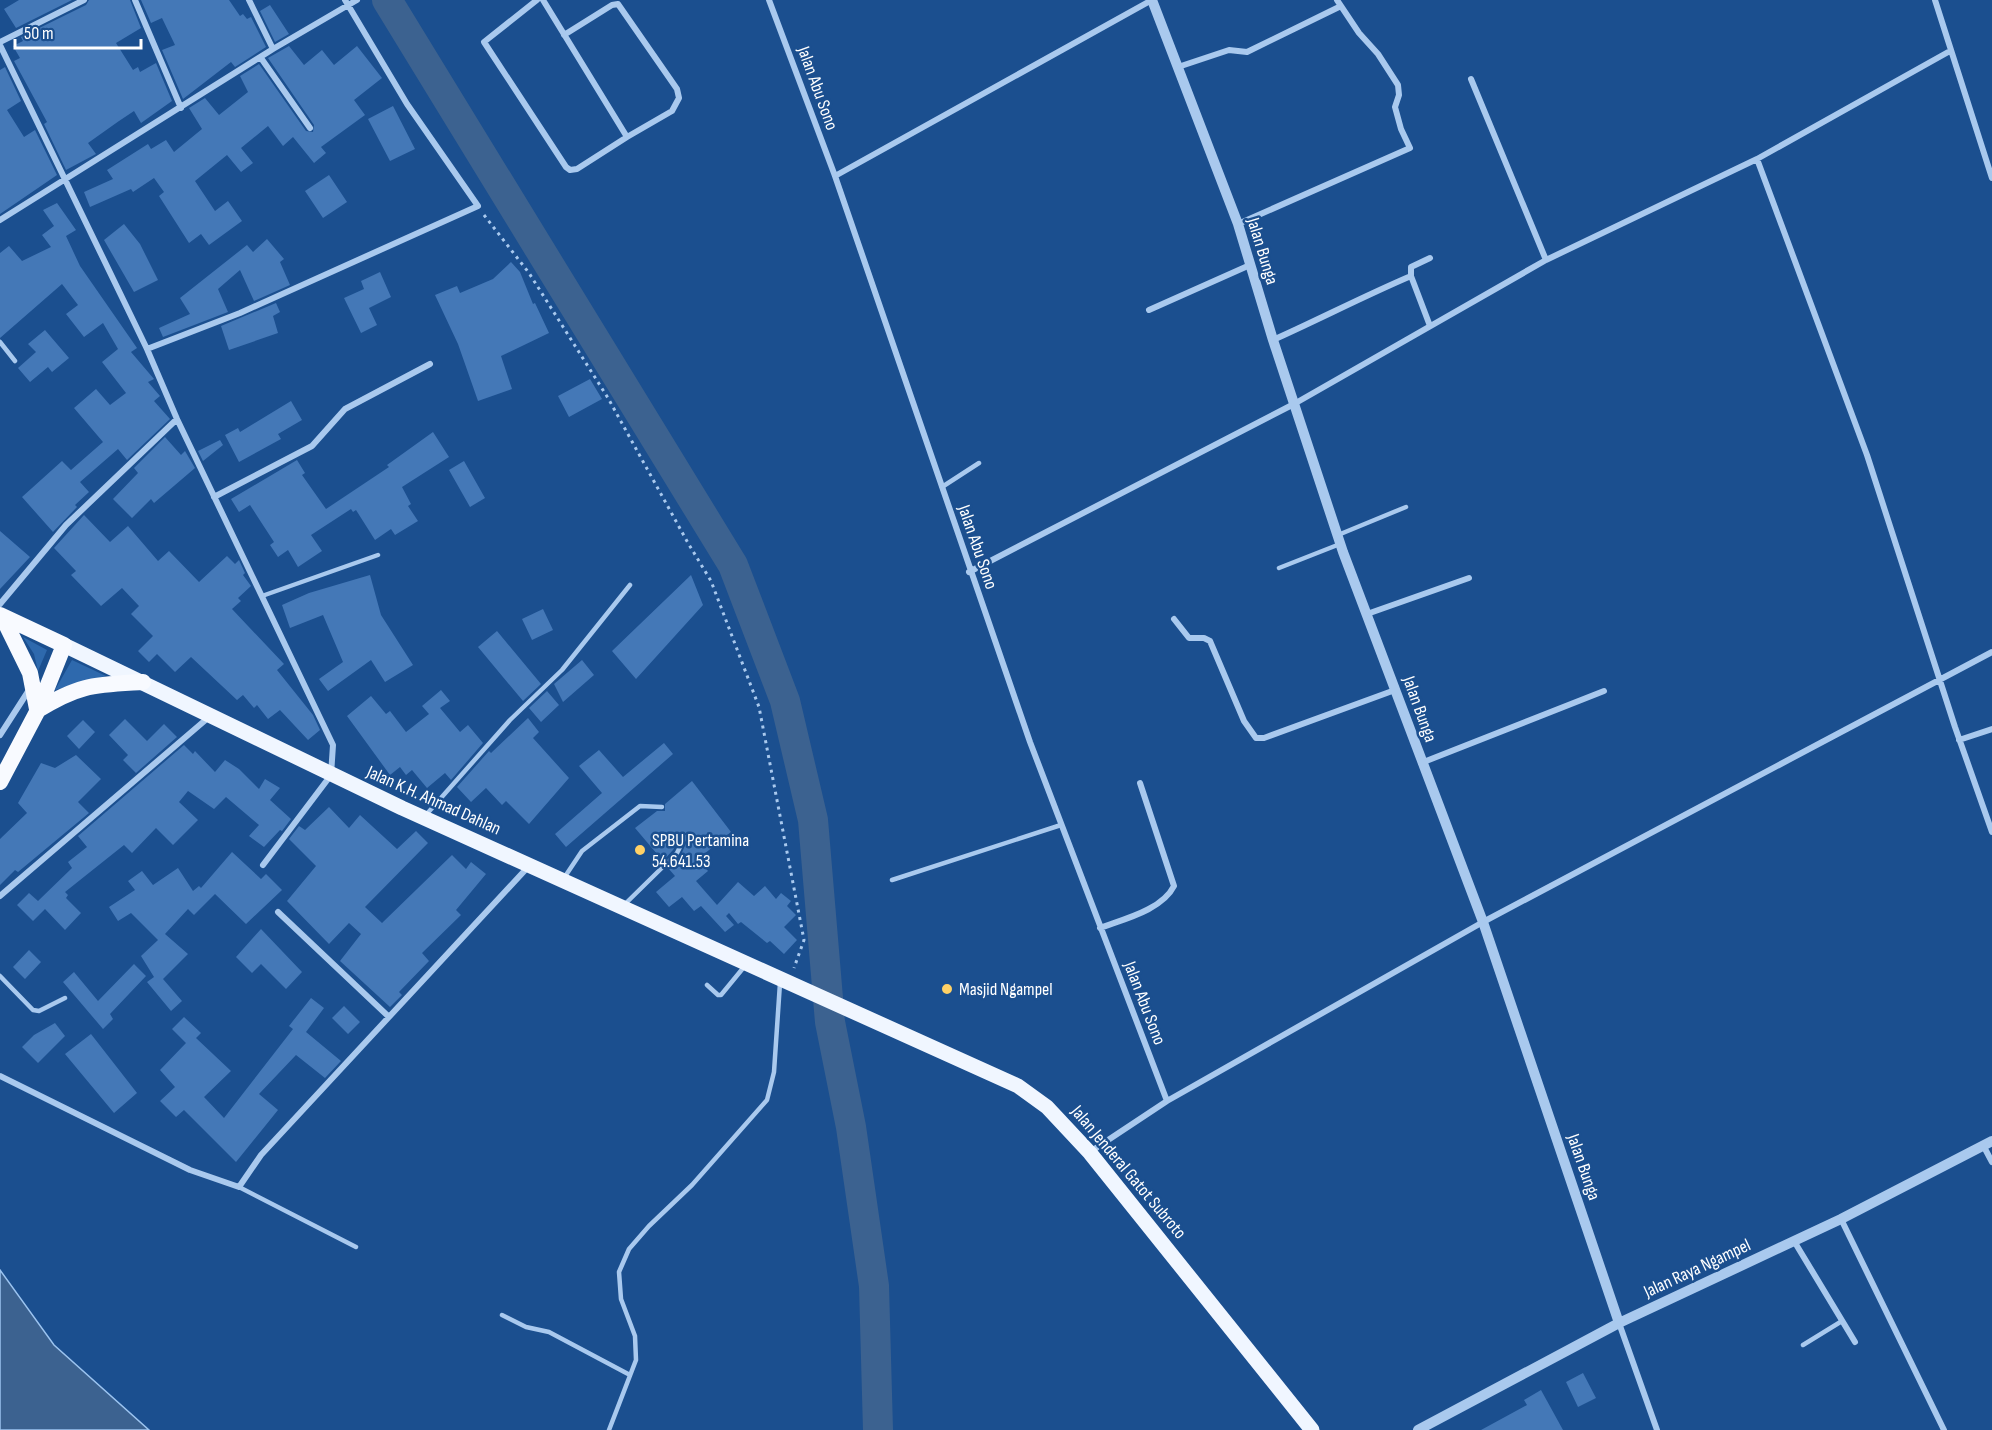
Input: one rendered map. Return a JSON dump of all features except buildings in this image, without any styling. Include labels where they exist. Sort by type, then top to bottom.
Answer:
[{"type":"highway","name":"Jalan K.H. Ahmad Dahlan","points":[[1,612],[64,645]]},
{"type":"highway","points":[[1,612],[20,648],[33,684],[38,710]]},
{"type":"highway","points":[[0,782],[38,710],[64,645]]},
{"type":"highway","points":[[38,710],[67,692],[97,684],[143,682]]},
{"type":"main road","name":"Jalan K.H. Ahmad Dahlan","points":[[64,645],[423,818],[531,864],[857,1012]]},
{"type":"main road","name":"Jalan Jenderal Gatot Subroto","points":[[857,1012],[1018,1086],[1047,1107],[1090,1153],[1312,1430]]},
{"type":"street","points":[[84,0],[0,44],[333,745],[331,775],[263,865]]},
{"type":"street","points":[[135,0],[181,108]]},
{"type":"street","points":[[249,0],[273,49]]},
{"type":"street","points":[[0,220],[347,2],[357,0]]},
{"type":"street","points":[[537,0],[486,38],[486,46],[570,170],[577,169],[672,111],[679,98],[677,89],[618,4],[612,5],[564,35]]},
{"type":"street","points":[[543,0],[627,137]]},
{"type":"street","name":"Jalan Abu Sono","points":[[769,0],[834,176],[942,487],[969,572],[1061,825],[1167,1101]]},
{"type":"street","points":[[834,176],[1152,0]]},
{"type":"street","name":"Jalan Bunga","points":[[1152,0],[1238,224],[1273,340],[1339,539],[1421,763],[1483,922],[1657,1430]]},
{"type":"street","points":[[1935,0],[1992,178]]},
{"type":"street","points":[[147,350],[240,314],[478,206],[407,104],[347,2]]},
{"type":"street","points":[[1178,67],[1220,52],[1247,52],[1339,3],[1359,33],[1378,54],[1398,85],[1399,95],[1395,107],[1401,129],[1410,148],[1238,224]]},
{"type":"street","points":[[969,572],[1294,404],[1546,260],[1757,159],[1950,51]]},
{"type":"street","points":[[261,58],[310,128]]},
{"type":"street","points":[[1471,79],[1546,260]]},
{"type":"street","points":[[1757,159],[1867,455],[1959,740],[1992,832]]},
{"type":"street","points":[[1430,258],[1411,267],[1411,276],[1430,326]]},
{"type":"street","points":[[1149,310],[1250,266]]},
{"type":"street","points":[[1273,340],[1336,312],[1356,299],[1411,276]]},
{"type":"street","points":[[214,497],[312,446],[345,409],[430,364]]},
{"type":"street","points":[[1,612],[66,525],[177,419]]},
{"type":"street","points":[[1367,614],[1469,578]]},
{"type":"street","points":[[1174,620],[1189,638],[1204,638],[1210,641],[1244,721],[1256,738],[1264,738],[1395,690]]},
{"type":"street","points":[[1090,1153],[1167,1101],[1483,922],[1992,652]]},
{"type":"street","points":[[0,735],[33,684]]},
{"type":"street","points":[[1421,763],[1604,691]]},
{"type":"street","points":[[0,896],[211,716]]},
{"type":"street","points":[[1959,740],[1992,729]]},
{"type":"street","points":[[1100,928],[1163,900],[1174,886],[1140,783]]},
{"type":"street","points":[[0,1076],[190,1170],[239,1187],[261,1155],[531,864]]},
{"type":"street","points":[[278,912],[389,1017]]},
{"type":"street","points":[[1988,1143],[1992,1162]]},
{"type":"street","name":"Jalan Raya Ngampel","points":[[1418,1430],[1619,1323],[1841,1219],[1988,1143]]},
{"type":"street","points":[[1841,1219],[1944,1430]]},
{"type":"street","points":[[1794,1241],[1855,1342]]},
{"type":"lane","points":[[0,342],[15,361]]},
{"type":"lane","points":[[942,487],[979,463]]},
{"type":"lane","points":[[1280,568],[1406,507]]},
{"type":"lane","points":[[262,596],[378,555]]},
{"type":"lane","points":[[423,818],[510,720],[562,670],[630,585]]},
{"type":"lane","points":[[563,880],[582,851],[640,806],[662,807]]},
{"type":"lane","points":[[892,880],[1061,825]]},
{"type":"lane","points":[[622,907],[677,853],[685,837]]},
{"type":"lane","points":[[707,985],[721,995],[748,962]]},
{"type":"lane","points":[[0,976],[33,1010],[39,1011],[65,998]]},
{"type":"lane","points":[[609,1430],[636,1360],[635,1335],[621,1299],[619,1272],[629,1249],[649,1226],[692,1185],[767,1100],[774,1072],[787,980]]},
{"type":"lane","points":[[239,1187],[356,1247]]},
{"type":"lane","points":[[502,1315],[526,1327],[549,1332],[630,1375]]},
{"type":"lane","points":[[1803,1345],[1842,1320]]},
{"type":"path","points":[[478,206],[529,273],[608,398],[711,581],[759,707],[795,890],[804,940],[802,950],[787,980]]},
{"type":"shaded area","points":[[23,637],[47,650],[38,671],[34,654]]},
{"type":"shaded area","points":[[72,660],[106,676],[55,690]]},
{"type":"shaded area","points":[[0,1270],[54,1345],[149,1430],[0,1430]]},
{"type":"waterway","points":[[387,0],[733,565],[785,701],[813,820],[830,1022],[851,1127],[874,1286],[878,1430]]},
{"type":"place","name":"SPBU Pertamina 54.641.53","points":[[640,850]]},
{"type":"place","name":"Masjid Ngampel","points":[[947,989]]}]
